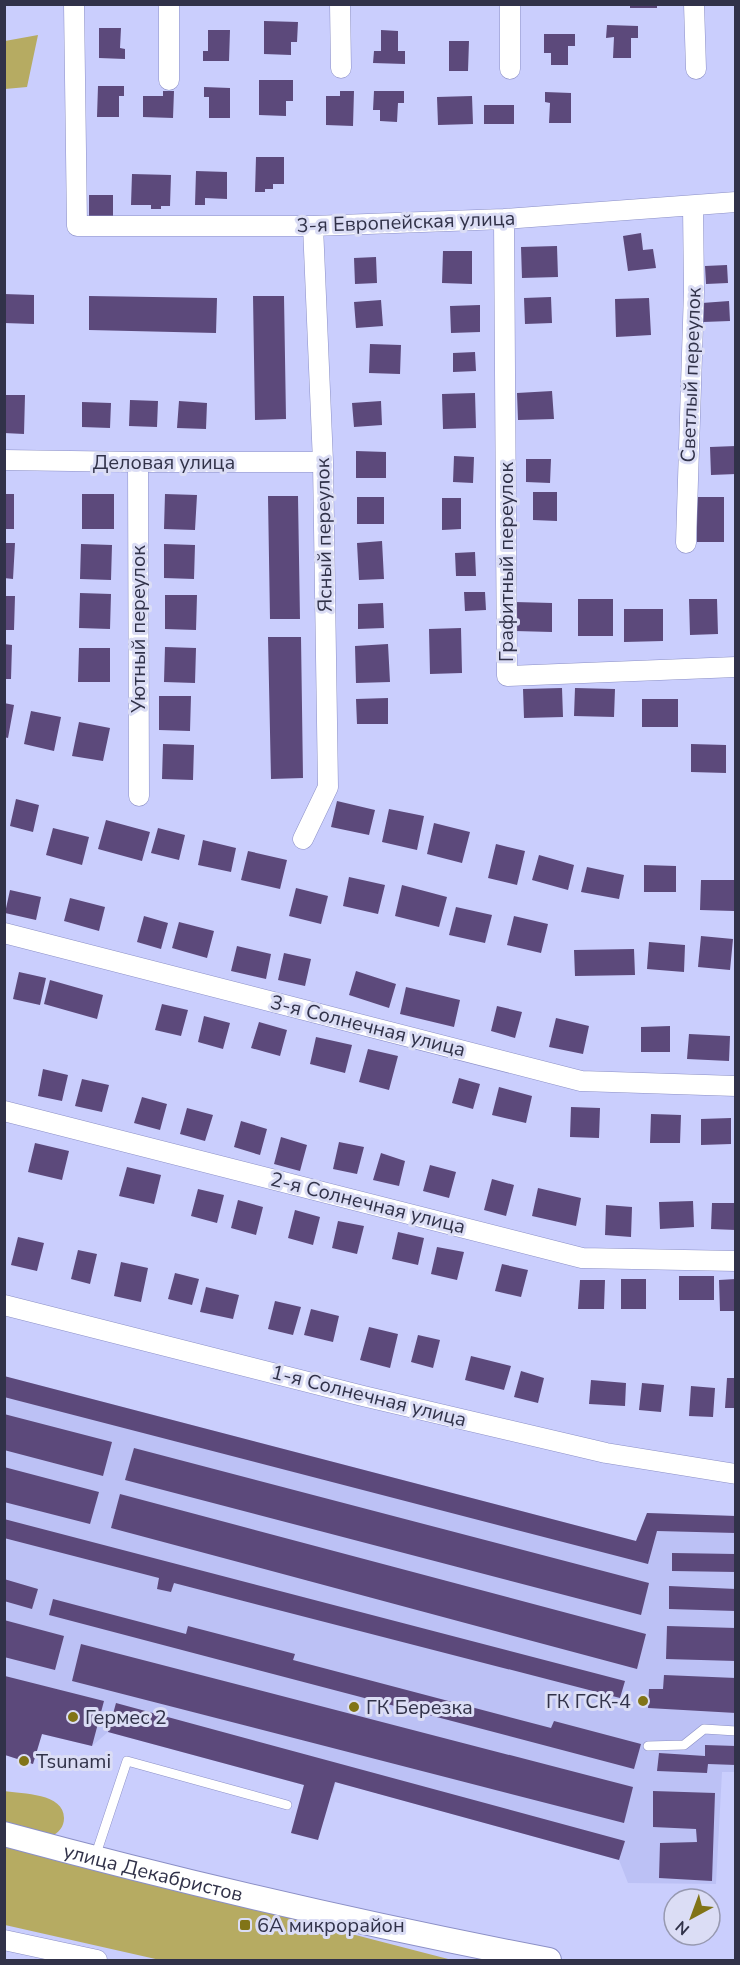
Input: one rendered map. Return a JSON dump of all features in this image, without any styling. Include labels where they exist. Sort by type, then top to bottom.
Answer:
[{"type":"street","name":"3-я Европейская улица","points":[[74,4],[76,226],[313,226],[504,219],[735,202]]},
{"type":"street","points":[[169,4],[170,80]]},
{"type":"street","points":[[340,4],[341,68]]},
{"type":"street","points":[[510,4],[510,69]]},
{"type":"street","points":[[694,4],[696,69]]},
{"type":"street","name":"Светлый переулок","points":[[686,543],[694,291],[693,206]]},
{"type":"street","name":"Графитный переулок","points":[[504,219],[507,676],[735,667]]},
{"type":"street","name":"Ясный переулок","points":[[303,839],[328,787],[322,462],[313,226]]},
{"type":"street","name":"Деловая улица","points":[[4,460],[322,462]]},
{"type":"street","name":"Уютный переулок","points":[[138,462],[139,796]]},
{"type":"street","name":"3-я Солнечная улица","points":[[4,933],[581,1081],[735,1086]]},
{"type":"street","name":"2-я Солнечная улица","points":[[4,1112],[582,1258],[735,1261]]},
{"type":"street","name":"1-я Солнечная улица","points":[[4,1305],[363,1396],[606,1453],[735,1474]]},
{"type":"street","name":"улица Декабристов","points":[[4,1834],[344,1919],[549,1960]]},
{"type":"street","points":[[4,1940],[97,1960]]},
{"type":"lane","points":[[648,1746],[684,1745],[704,1729],[735,1731]]},
{"type":"lane","points":[[95,1858],[127,1761],[286,1805]]},
{"type":"shaded area","points":[[38,35],[27,87],[5,89],[5,41]]},
{"type":"shaded area","points":[[4,1376],[636,1541],[647,1513],[735,1516],[735,1772],[722,1772],[716,1884],[628,1883],[619,1860],[336,1782],[333,1793],[108,1732],[92,1746],[42,1734],[33,1764],[5,1755]]},
{"type":"shaded area","points":[[4,1791],[50,1799],[62,1810],[64,1818],[60,1829],[51,1837],[5,1825]]},
{"type":"shaded area","points":[[4,1844],[452,1960],[160,1960],[5,1925]]},
{"type":"building","points":[[630,4],[657,4],[657,8],[630,8]]},
{"type":"building","points":[[264,21],[298,22],[297,42],[291,42],[291,55],[264,54]]},
{"type":"building","points":[[607,25],[638,26],[638,38],[631,38],[631,58],[613,58],[614,37],[606,38]]},
{"type":"building","points":[[99,28],[121,28],[120,48],[125,49],[125,59],[99,58]]},
{"type":"building","points":[[208,30],[230,30],[229,61],[203,61],[203,51],[208,51]]},
{"type":"building","points":[[381,30],[398,31],[398,51],[405,51],[405,64],[373,63],[374,51],[381,51]]},
{"type":"building","points":[[544,34],[575,34],[575,46],[568,46],[568,65],[551,65],[551,53],[544,53]]},
{"type":"building","points":[[449,41],[469,41],[468,71],[449,71]]},
{"type":"building","points":[[259,80],[293,80],[293,101],[286,101],[286,116],[259,115]]},
{"type":"building","points":[[98,86],[124,86],[124,96],[119,96],[119,117],[97,117]]},
{"type":"building","points":[[204,87],[230,88],[230,118],[209,118],[209,97],[204,97]]},
{"type":"building","points":[[163,91],[174,91],[173,118],[143,117],[143,96],[163,96]]},
{"type":"building","points":[[340,91],[354,91],[353,126],[326,125],[326,96],[340,96]]},
{"type":"building","points":[[374,91],[404,91],[404,103],[398,103],[397,122],[380,121],[380,110],[373,110]]},
{"type":"building","points":[[545,92],[571,93],[571,123],[549,123],[550,103],[545,102]]},
{"type":"building","points":[[472,96],[473,124],[438,125],[437,97]]},
{"type":"building","points":[[484,105],[514,105],[514,124],[484,124]]},
{"type":"building","points":[[256,157],[284,157],[284,184],[273,184],[273,189],[255,192]]},
{"type":"building","points":[[196,171],[227,172],[227,199],[205,198],[205,205],[195,205]]},
{"type":"building","points":[[132,174],[171,175],[170,206],[151,209],[151,205],[131,205]]},
{"type":"building","points":[[89,195],[113,195],[113,218],[89,218]]},
{"type":"building","points":[[641,233],[643,250],[653,249],[656,268],[628,271],[623,236]]},
{"type":"building","points":[[557,246],[558,277],[522,278],[521,247]]},
{"type":"building","points":[[443,251],[472,251],[472,284],[442,283]]},
{"type":"building","points":[[376,257],[377,283],[355,284],[354,258]]},
{"type":"building","points":[[727,265],[728,283],[706,284],[705,266]]},
{"type":"building","points":[[4,294],[34,295],[34,324],[4,323]]},
{"type":"building","points":[[89,296],[217,298],[216,333],[89,330]]},
{"type":"building","points":[[253,296],[284,296],[286,419],[255,420]]},
{"type":"building","points":[[551,297],[552,323],[525,324],[524,298]]},
{"type":"building","points":[[649,298],[651,335],[616,337],[615,299]]},
{"type":"building","points":[[381,300],[383,326],[356,328],[354,302]]},
{"type":"building","points":[[729,301],[730,321],[703,322],[702,303]]},
{"type":"building","points":[[480,305],[480,332],[451,333],[450,306]]},
{"type":"building","points":[[370,344],[401,345],[400,374],[369,373]]},
{"type":"building","points":[[475,352],[476,371],[453,372],[453,353]]},
{"type":"building","points":[[552,391],[554,419],[518,420],[517,393]]},
{"type":"building","points":[[475,393],[476,428],[443,429],[442,394]]},
{"type":"building","points":[[4,395],[25,395],[24,434],[4,433]]},
{"type":"building","points":[[130,400],[158,401],[157,427],[129,426]]},
{"type":"building","points":[[179,401],[207,403],[206,429],[177,428]]},
{"type":"building","points":[[381,401],[382,425],[354,427],[352,403]]},
{"type":"building","points":[[82,402],[111,403],[110,428],[82,427]]},
{"type":"building","points":[[736,446],[736,474],[711,475],[710,447]]},
{"type":"building","points":[[356,451],[386,452],[386,478],[356,478]]},
{"type":"building","points":[[454,456],[474,457],[473,483],[453,482]]},
{"type":"building","points":[[526,459],[551,459],[550,483],[526,482]]},
{"type":"building","points":[[533,492],[557,492],[557,521],[533,520]]},
{"type":"building","points":[[4,494],[14,494],[14,529],[4,529]]},
{"type":"building","points":[[82,494],[114,494],[114,529],[82,529]]},
{"type":"building","points":[[165,494],[197,495],[195,530],[164,529]]},
{"type":"building","points":[[268,496],[298,496],[300,619],[270,619]]},
{"type":"building","points":[[357,497],[384,497],[384,524],[357,524]]},
{"type":"building","points":[[697,497],[724,497],[724,542],[697,542]]},
{"type":"building","points":[[442,498],[461,498],[461,529],[442,530]]},
{"type":"building","points":[[382,541],[384,579],[359,580],[357,543]]},
{"type":"building","points":[[4,543],[15,543],[13,579],[4,578]]},
{"type":"building","points":[[81,544],[112,545],[111,580],[80,579]]},
{"type":"building","points":[[164,544],[195,545],[194,579],[164,578]]},
{"type":"building","points":[[475,552],[476,576],[456,576],[455,553]]},
{"type":"building","points":[[464,592],[485,592],[486,610],[465,611]]},
{"type":"building","points":[[80,593],[111,594],[110,629],[79,628]]},
{"type":"building","points":[[165,595],[197,595],[196,630],[165,629]]},
{"type":"building","points":[[4,596],[15,596],[14,630],[4,630]]},
{"type":"building","points":[[578,599],[613,599],[613,636],[578,636]]},
{"type":"building","points":[[689,599],[717,599],[718,634],[690,635]]},
{"type":"building","points":[[515,602],[552,603],[552,632],[515,631]]},
{"type":"building","points":[[383,603],[384,628],[358,629],[358,604]]},
{"type":"building","points":[[624,609],[663,609],[663,641],[624,642]]},
{"type":"building","points":[[461,628],[462,673],[430,674],[429,629]]},
{"type":"building","points":[[268,637],[301,637],[303,778],[271,779]]},
{"type":"building","points":[[4,644],[12,645],[11,679],[4,679]]},
{"type":"building","points":[[388,644],[390,682],[356,683],[355,646]]},
{"type":"building","points":[[165,647],[196,648],[195,683],[164,682]]},
{"type":"building","points":[[79,648],[110,648],[110,682],[78,682]]},
{"type":"building","points":[[562,688],[563,717],[524,718],[523,689]]},
{"type":"building","points":[[575,688],[615,689],[614,717],[574,716]]},
{"type":"building","points":[[159,696],[191,696],[190,731],[159,730]]},
{"type":"building","points":[[388,698],[388,724],[357,724],[356,699]]},
{"type":"building","points":[[642,699],[678,699],[678,727],[642,727]]},
{"type":"building","points":[[4,703],[14,705],[8,738],[4,737]]},
{"type":"building","points":[[31,711],[61,717],[54,751],[24,744]]},
{"type":"building","points":[[79,722],[110,728],[103,761],[72,756]]},
{"type":"building","points":[[163,744],[194,745],[193,780],[162,779]]},
{"type":"building","points":[[691,744],[726,745],[726,773],[691,772]]},
{"type":"building","points":[[16,799],[39,805],[33,832],[10,826]]},
{"type":"building","points":[[337,801],[375,810],[369,835],[331,827]]},
{"type":"building","points":[[389,809],[424,816],[417,850],[382,842]]},
{"type":"building","points":[[106,820],[150,832],[142,861],[98,849]]},
{"type":"building","points":[[434,823],[470,832],[462,863],[427,854]]},
{"type":"building","points":[[53,828],[89,837],[82,865],[46,855]]},
{"type":"building","points":[[158,828],[185,835],[179,860],[151,853]]},
{"type":"building","points":[[203,840],[236,848],[231,872],[198,865]]},
{"type":"building","points":[[496,844],[525,851],[517,885],[488,878]]},
{"type":"building","points":[[248,851],[287,860],[280,889],[241,880]]},
{"type":"building","points":[[539,855],[574,865],[568,890],[532,880]]},
{"type":"building","points":[[644,865],[676,866],[676,892],[644,892]]},
{"type":"building","points":[[587,867],[624,875],[619,899],[581,892]]},
{"type":"building","points":[[349,877],[385,885],[378,914],[343,906]]},
{"type":"building","points":[[701,880],[735,880],[734,911],[700,910]]},
{"type":"building","points":[[402,885],[447,897],[439,927],[395,916]]},
{"type":"building","points":[[296,888],[328,896],[321,924],[289,916]]},
{"type":"building","points":[[10,890],[41,897],[36,920],[5,913]]},
{"type":"building","points":[[70,898],[105,907],[99,931],[64,921]]},
{"type":"building","points":[[456,907],[492,915],[485,943],[449,935]]},
{"type":"building","points":[[144,916],[168,923],[161,949],[137,942]]},
{"type":"building","points":[[514,916],[548,924],[541,953],[507,945]]},
{"type":"building","points":[[179,922],[214,931],[207,958],[172,948]]},
{"type":"building","points":[[701,936],[733,939],[730,970],[698,967]]},
{"type":"building","points":[[649,942],[685,945],[684,972],[647,969]]},
{"type":"building","points":[[237,946],[271,954],[266,979],[231,971]]},
{"type":"building","points":[[634,949],[635,975],[575,976],[574,950]]},
{"type":"building","points":[[284,953],[311,959],[305,986],[278,980]]},
{"type":"building","points":[[356,971],[396,984],[389,1008],[349,995]]},
{"type":"building","points":[[19,972],[46,978],[40,1005],[13,999]]},
{"type":"building","points":[[50,980],[103,995],[97,1019],[44,1004]]},
{"type":"building","points":[[406,987],[460,1000],[454,1027],[400,1014]]},
{"type":"building","points":[[162,1004],[188,1010],[181,1036],[155,1030]]},
{"type":"building","points":[[497,1006],[522,1012],[515,1038],[491,1031]]},
{"type":"building","points":[[204,1016],[230,1023],[223,1049],[198,1042]]},
{"type":"building","points":[[556,1018],[589,1026],[583,1054],[549,1047]]},
{"type":"building","points":[[259,1022],[287,1030],[280,1056],[251,1048]]},
{"type":"building","points":[[670,1026],[670,1052],[641,1052],[641,1027]]},
{"type":"building","points":[[689,1034],[730,1036],[729,1061],[687,1059]]},
{"type":"building","points":[[316,1037],[352,1045],[345,1073],[310,1064]]},
{"type":"building","points":[[368,1049],[398,1056],[389,1090],[359,1082]]},
{"type":"building","points":[[43,1069],[68,1075],[62,1101],[38,1096]]},
{"type":"building","points":[[459,1078],[480,1084],[473,1109],[452,1103]]},
{"type":"building","points":[[82,1079],[109,1085],[102,1112],[75,1106]]},
{"type":"building","points":[[499,1087],[532,1096],[526,1123],[492,1115]]},
{"type":"building","points":[[142,1097],[167,1104],[160,1130],[134,1123]]},
{"type":"building","points":[[571,1107],[600,1108],[599,1138],[570,1137]]},
{"type":"building","points":[[187,1108],[213,1115],[205,1141],[180,1134]]},
{"type":"building","points":[[651,1114],[681,1115],[680,1143],[650,1143]]},
{"type":"building","points":[[731,1118],[731,1144],[701,1145],[701,1119]]},
{"type":"building","points":[[241,1121],[267,1129],[260,1155],[234,1147]]},
{"type":"building","points":[[281,1137],[307,1145],[300,1171],[274,1164]]},
{"type":"building","points":[[339,1142],[364,1147],[357,1174],[333,1169]]},
{"type":"building","points":[[35,1143],[69,1151],[62,1180],[28,1172]]},
{"type":"building","points":[[381,1153],[405,1161],[399,1186],[373,1180]]},
{"type":"building","points":[[430,1165],[456,1172],[449,1198],[423,1191]]},
{"type":"building","points":[[127,1167],[161,1175],[154,1204],[119,1196]]},
{"type":"building","points":[[492,1179],[514,1185],[506,1216],[484,1210]]},
{"type":"building","points":[[538,1188],[581,1198],[576,1226],[532,1216]]},
{"type":"building","points":[[198,1189],[224,1195],[217,1223],[191,1216]]},
{"type":"building","points":[[238,1200],[263,1207],[256,1235],[231,1228]]},
{"type":"building","points":[[693,1201],[694,1227],[660,1229],[659,1202]]},
{"type":"building","points":[[712,1203],[736,1203],[736,1230],[711,1229]]},
{"type":"building","points":[[606,1205],[632,1207],[631,1237],[605,1235]]},
{"type":"building","points":[[295,1210],[320,1217],[313,1245],[288,1238]]},
{"type":"building","points":[[338,1221],[364,1226],[357,1254],[332,1248]]},
{"type":"building","points":[[398,1232],[424,1238],[418,1265],[392,1259]]},
{"type":"building","points":[[18,1237],[44,1243],[37,1271],[11,1265]]},
{"type":"building","points":[[437,1247],[464,1252],[457,1280],[431,1274]]},
{"type":"building","points":[[78,1250],[97,1254],[90,1284],[71,1279]]},
{"type":"building","points":[[121,1262],[148,1268],[141,1302],[114,1296]]},
{"type":"building","points":[[502,1264],[528,1270],[521,1297],[495,1291]]},
{"type":"building","points":[[175,1273],[199,1279],[192,1305],[168,1299]]},
{"type":"building","points":[[679,1276],[714,1276],[714,1300],[679,1300]]},
{"type":"building","points":[[621,1279],[646,1279],[646,1309],[621,1309]]},
{"type":"building","points":[[736,1279],[736,1311],[720,1311],[719,1280]]},
{"type":"building","points":[[580,1280],[605,1280],[604,1309],[578,1309]]},
{"type":"building","points":[[206,1287],[239,1295],[233,1319],[200,1312]]},
{"type":"building","points":[[275,1301],[301,1307],[293,1335],[268,1329]]},
{"type":"building","points":[[311,1309],[339,1316],[333,1342],[304,1335]]},
{"type":"building","points":[[369,1327],[398,1334],[390,1368],[360,1360]]},
{"type":"building","points":[[418,1335],[440,1340],[433,1368],[411,1362]]},
{"type":"building","points":[[471,1356],[511,1366],[504,1390],[465,1380]]},
{"type":"building","points":[[521,1371],[544,1378],[538,1403],[514,1397]]},
{"type":"building","points":[[4,1376],[636,1541],[647,1513],[736,1516],[736,1533],[657,1531],[648,1564],[4,1397]]},
{"type":"building","points":[[727,1378],[736,1378],[736,1408],[725,1408]]},
{"type":"building","points":[[591,1380],[626,1383],[625,1406],[589,1404]]},
{"type":"building","points":[[642,1383],[664,1385],[661,1412],[639,1410]]},
{"type":"building","points":[[691,1386],[715,1388],[713,1417],[689,1416]]},
{"type":"building","points":[[4,1414],[112,1442],[103,1476],[4,1450]]},
{"type":"building","points":[[134,1448],[649,1583],[641,1615],[125,1480]]},
{"type":"building","points":[[4,1467],[99,1492],[90,1524],[4,1502]]},
{"type":"building","points":[[120,1494],[646,1634],[637,1669],[111,1528]]},
{"type":"building","points":[[4,1519],[625,1681],[620,1698],[174,1583],[171,1592],[157,1589],[159,1578],[4,1538]]},
{"type":"building","points":[[672,1553],[736,1554],[736,1572],[672,1571]]},
{"type":"building","points":[[4,1579],[38,1589],[32,1609],[4,1601]]},
{"type":"building","points":[[669,1586],[736,1589],[736,1611],[669,1609]]},
{"type":"building","points":[[53,1599],[186,1634],[188,1626],[295,1654],[293,1660],[551,1728],[554,1721],[641,1744],[634,1769],[49,1615]]},
{"type":"building","points":[[4,1620],[64,1636],[55,1670],[4,1657]]},
{"type":"building","points":[[667,1626],[736,1628],[736,1661],[666,1659]]},
{"type":"building","points":[[81,1644],[633,1787],[624,1823],[72,1681]]},
{"type":"building","points":[[664,1675],[736,1678],[736,1713],[648,1708],[649,1689],[663,1689]]},
{"type":"building","points":[[5,1676],[104,1701],[92,1746],[42,1734],[33,1764],[5,1755]]},
{"type":"building","points":[[116,1703],[625,1841],[619,1860],[335,1782],[318,1840],[291,1833],[304,1785],[108,1732]]},
{"type":"building","points":[[705,1745],[736,1746],[736,1765],[708,1764],[707,1773],[657,1771],[659,1753],[705,1756]]},
{"type":"building","points":[[653,1791],[715,1793],[712,1881],[659,1878],[660,1843],[697,1842],[696,1829],[653,1827]]},
{"type":"place","name":"ГК ГСК-4","points":[[643,1701]]},
{"type":"place","name":"ГК Березка","points":[[354,1707]]},
{"type":"place","name":"Гермес 2","points":[[73,1717]]},
{"type":"place","name":"Tsunami","points":[[24,1761]]},
{"type":"place","name":"6А микрорайон","points":[[245,1925]]}]
